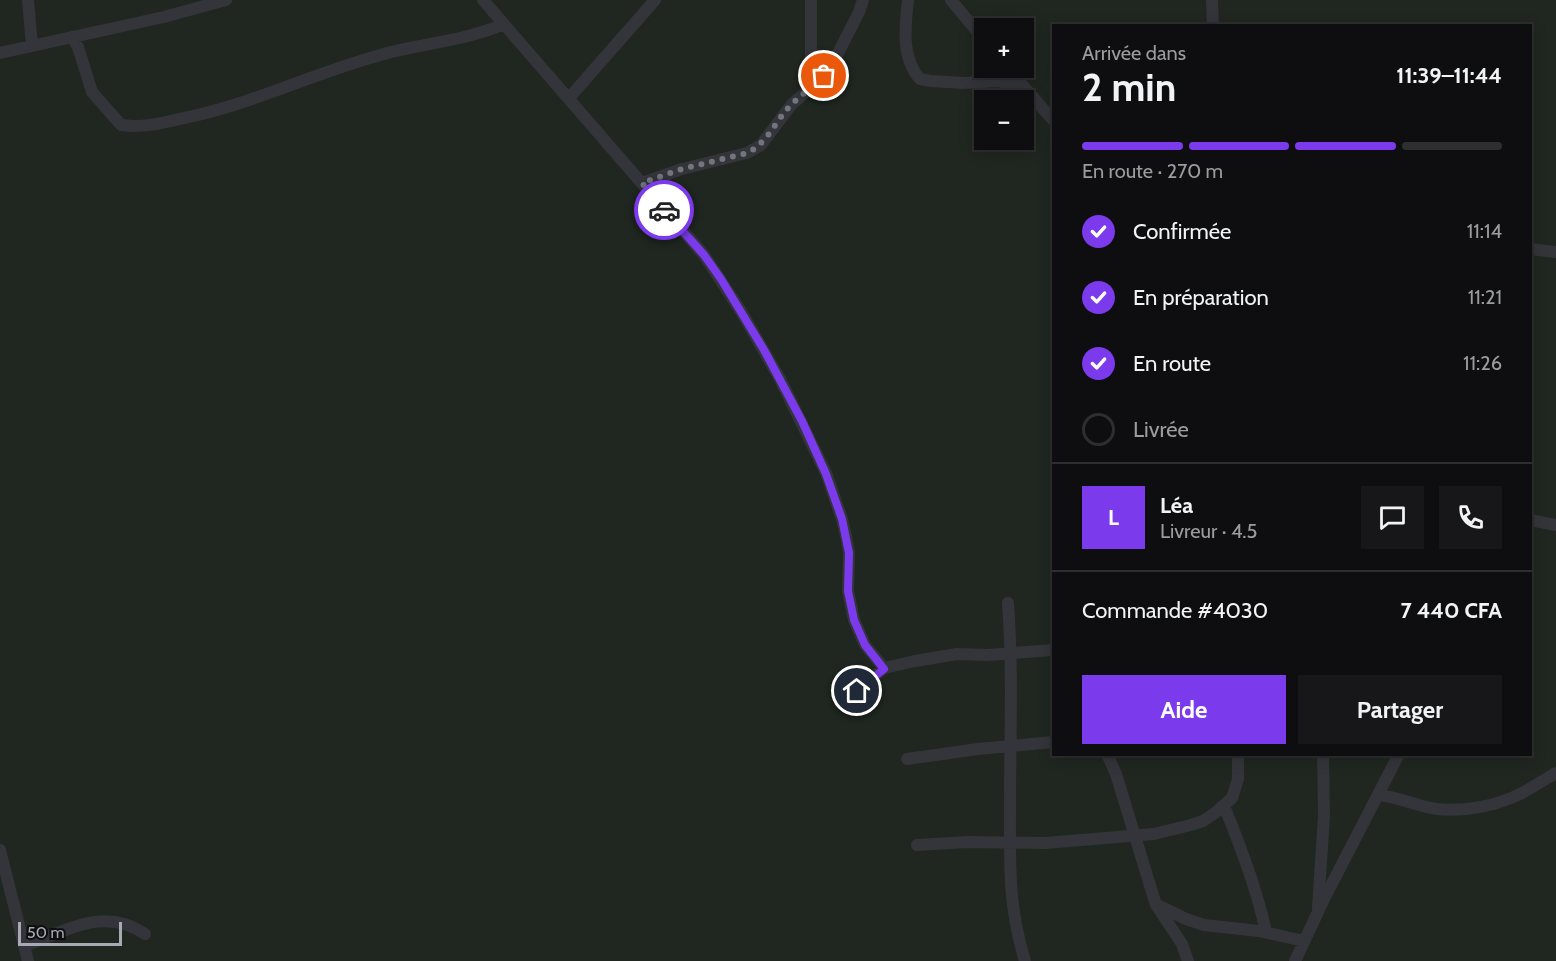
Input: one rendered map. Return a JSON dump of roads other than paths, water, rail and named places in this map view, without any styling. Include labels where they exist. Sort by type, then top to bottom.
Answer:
[{"type":"street","points":[[28,0],[32,46]]},
{"type":"street","points":[[0,53],[164,17],[226,0]]},
{"type":"street","points":[[483,0],[704,255],[764,350],[802,421],[826,474],[842,519],[849,553],[848,591],[854,620],[865,645],[884,669]]},
{"type":"street","points":[[569,98],[655,0]]},
{"type":"street","points":[[811,0],[811,88]]},
{"type":"street","points":[[642,183],[682,169],[747,153],[761,145],[792,104],[831,67],[863,0]]},
{"type":"street","points":[[908,0],[906,39],[908,56],[910,65],[920,79],[964,83],[998,81],[1023,88]]},
{"type":"street","points":[[951,0],[974,28]]},
{"type":"street","points":[[1209,2],[1213,24]]},
{"type":"street","points":[[72,37],[78,47],[92,92],[121,125],[142,127],[202,115],[247,102],[384,54],[471,36],[504,24]]},
{"type":"street","points":[[1015,78],[1052,119]]},
{"type":"street","points":[[1532,249],[1556,252]]},
{"type":"street","points":[[1532,520],[1555,524]]},
{"type":"street","points":[[1008,603],[1012,653],[1010,887],[1016,932],[1025,961]]},
{"type":"street","points":[[857,691],[884,669],[915,660],[957,654],[1052,650]]},
{"type":"street","points":[[907,759],[1052,742]]},
{"type":"street","points":[[1108,756],[1156,905],[1182,944],[1188,961]]},
{"type":"street","points":[[917,845],[1044,843],[1135,836],[1191,825],[1203,821],[1232,798],[1236,789],[1238,756]]},
{"type":"street","points":[[1317,913],[1324,816],[1323,756]]},
{"type":"street","points":[[1295,961],[1317,913],[1398,756]]},
{"type":"street","points":[[1378,795],[1392,796],[1438,809],[1473,808],[1518,795],[1556,773]]},
{"type":"street","points":[[1224,806],[1262,911],[1266,932]]},
{"type":"street","points":[[0,850],[28,961]]},
{"type":"street","points":[[1156,905],[1204,925],[1266,932],[1304,941]]},
{"type":"street","points":[[24,946],[76,926],[101,920],[133,926],[146,934]]}]
